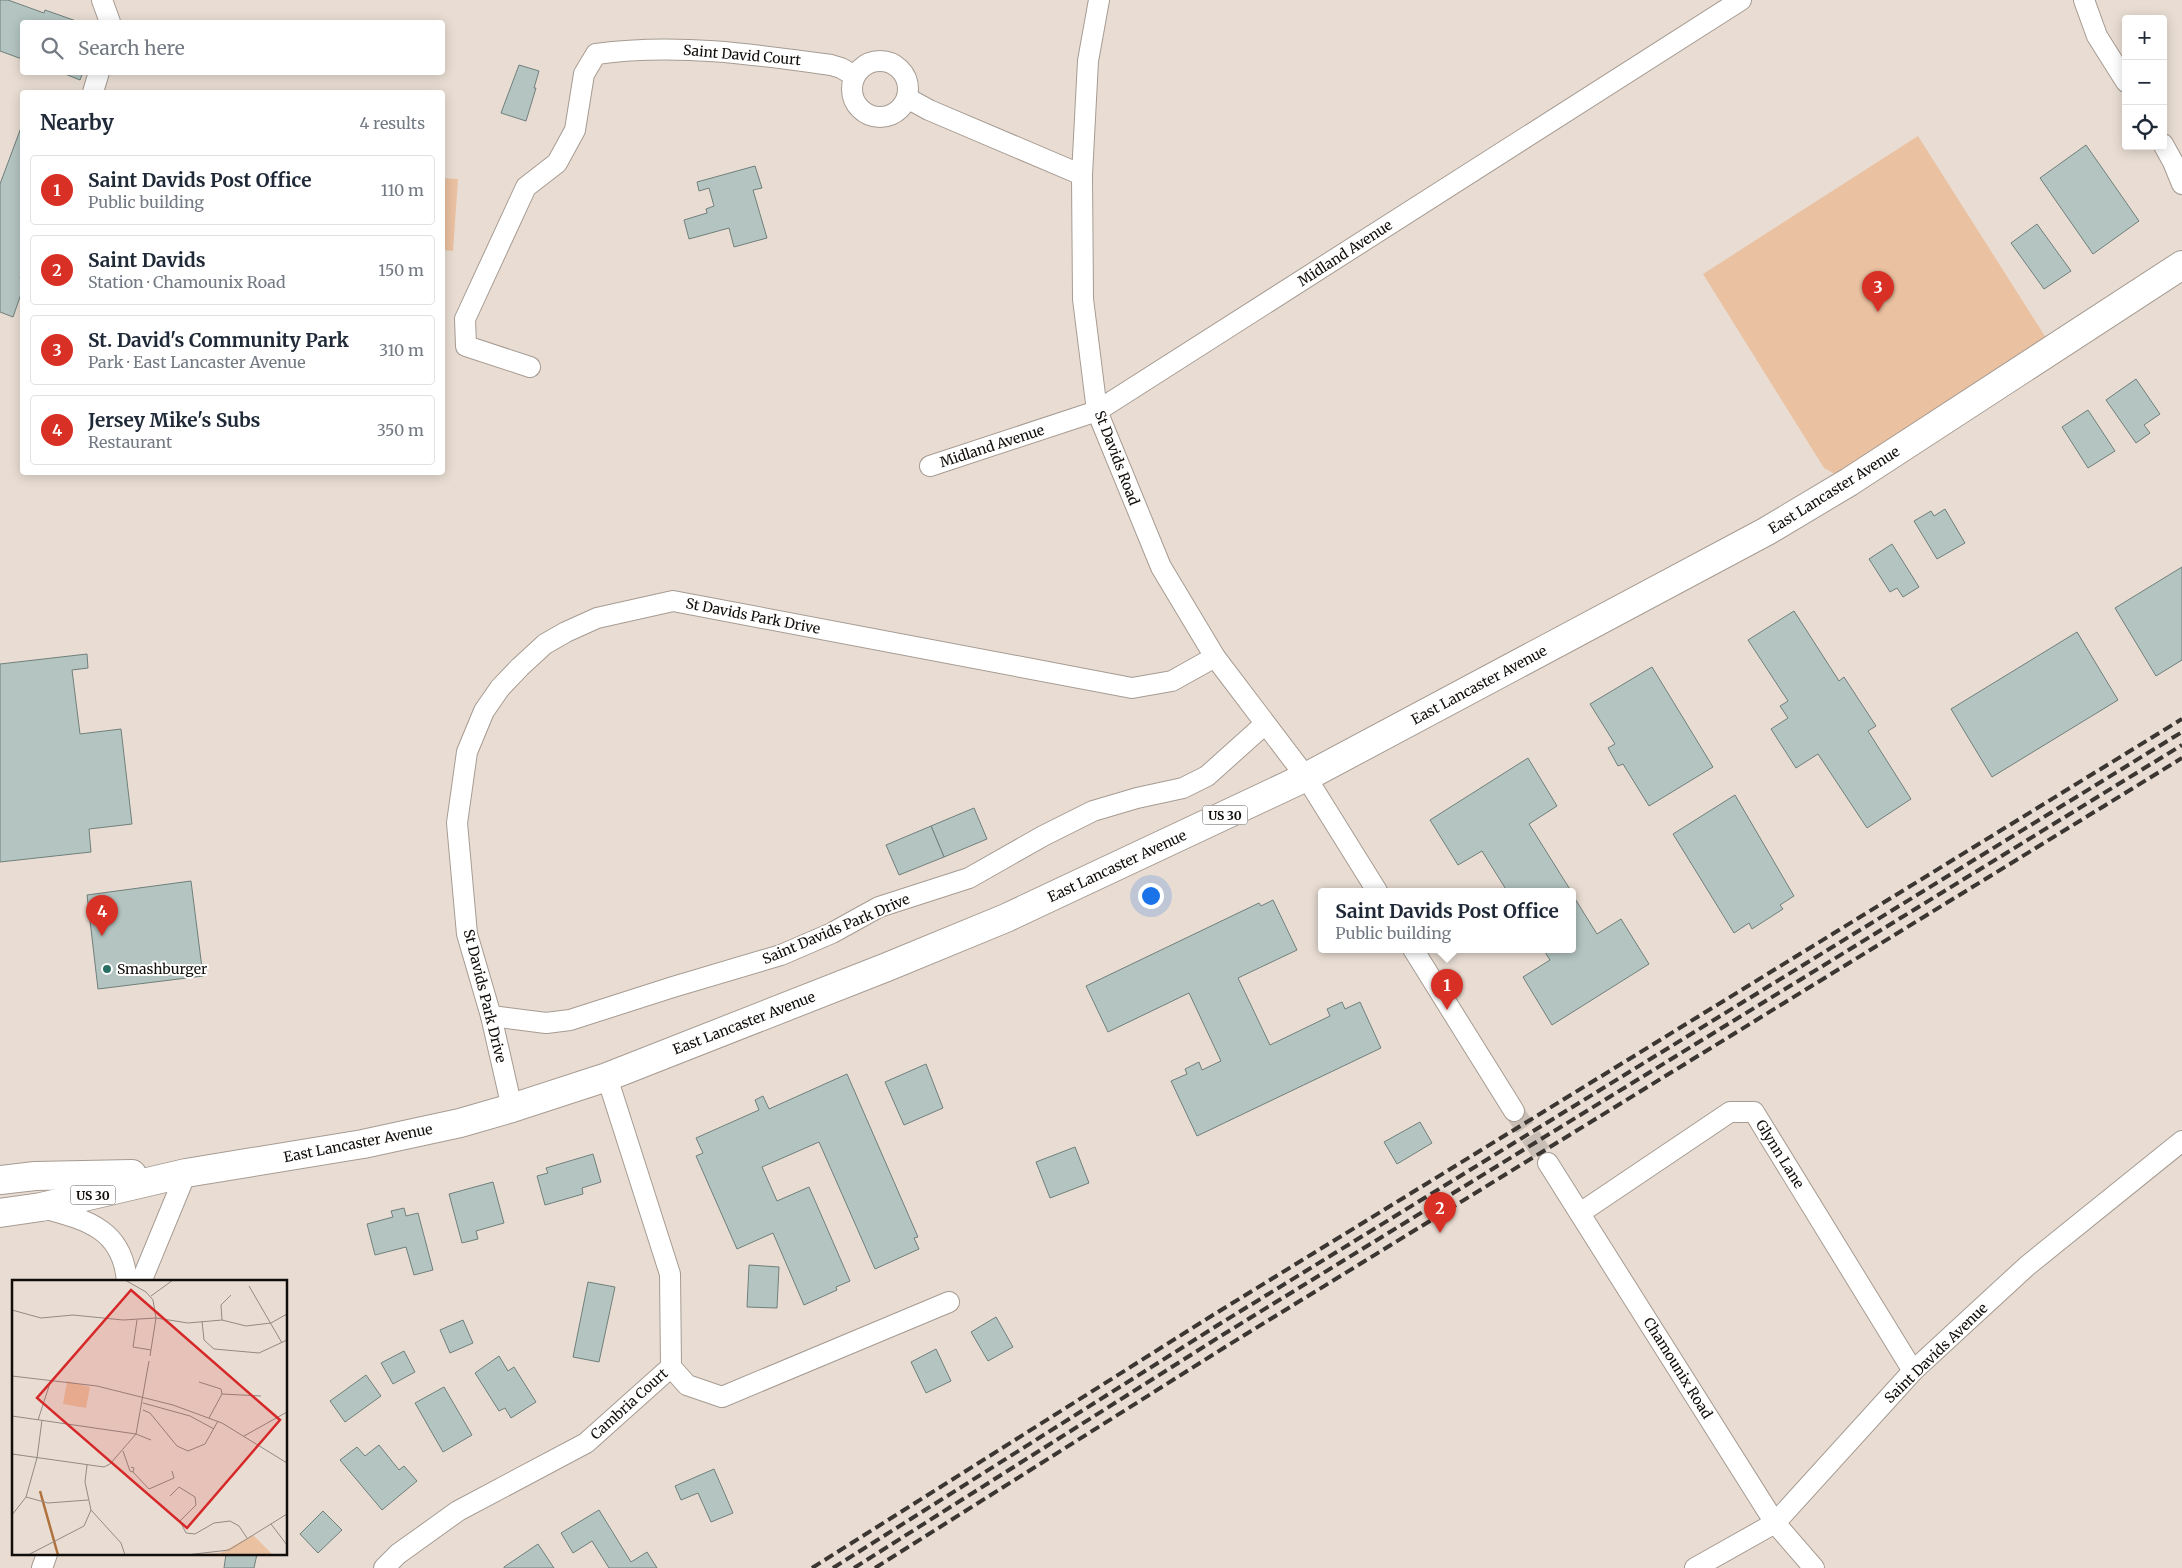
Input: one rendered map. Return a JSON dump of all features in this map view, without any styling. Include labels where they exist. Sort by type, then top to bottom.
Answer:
[{"type":"highway","name":"East Lancaster Avenue","points":[[0,1213],[41,1207],[186,1173],[364,1144],[460,1123],[512,1108],[607,1077],[1006,918],[1306,777],[1767,532],[1856,478],[2182,265]]},
{"type":"highway","name":"East Lancaster Avenue","points":[[0,1180],[35,1176],[186,1173]]},
{"type":"street","points":[[102,0],[109,20]]},
{"type":"street","name":"St Davids Road","points":[[1099,0],[1088,61],[1082,175],[1083,299],[1097,411],[1161,567],[1215,657],[1306,777]]},
{"type":"street","name":"Midland Avenue","points":[[930,466],[1097,411],[1741,0]]},
{"type":"street","points":[[2084,0],[2098,36],[2122,75]]},
{"type":"street","name":"Saint David Court","points":[[530,368],[466,346],[465,319],[526,187],[557,163],[575,130],[584,74],[596,54],[621,50],[704,49],[832,65],[855,76]]},
{"type":"street","points":[[882,60],[895,65],[905,76],[908,84],[907,98],[895,113],[888,116],[870,115],[858,107],[853,98],[852,84],[860,69],[870,62],[882,60]]},
{"type":"street","points":[[94,90],[98,75]]},
{"type":"street","points":[[907,98],[929,110],[1082,175]]},
{"type":"street","points":[[2167,140],[2182,156]]},
{"type":"street","points":[[2166,150],[2182,184]]},
{"type":"street","name":"St Davids Park Drive","points":[[512,1108],[491,1016],[467,934],[457,823],[467,752],[484,711],[500,688],[545,644],[597,618],[673,601],[1132,688],[1172,681],[1215,657]]},
{"type":"street","name":"Saint Davids Park Drive","points":[[491,1016],[546,1023],[570,1020],[781,955],[832,932],[879,907],[969,878],[1043,836],[1093,811],[1137,798],[1183,788],[1207,776],[1265,724]]},
{"type":"street","points":[[1306,777],[1375,888]]},
{"type":"street","points":[[1415,953],[1514,1111]]},
{"type":"street","name":"Cambria Court","points":[[384,1568],[398,1554],[458,1511],[586,1443],[671,1367],[670,1274],[607,1077]]},
{"type":"street","name":"Glynn Lane","points":[[1580,1213],[1730,1112],[1754,1112],[1913,1372]]},
{"type":"street","name":"Saint Davids Avenue","points":[[1695,1568],[1776,1523],[1913,1372],[2027,1266],[2182,1141]]},
{"type":"street","name":"Chamounix Road","points":[[1548,1163],[1776,1523],[1814,1568]]},
{"type":"street","points":[[142,1280],[186,1173]]},
{"type":"street","points":[[41,1207],[82,1218],[103,1231],[115,1242],[123,1259],[127,1280]]},
{"type":"street","points":[[671,1367],[687,1386],[722,1397],[949,1302]]},
{"type":"street","points":[[42,1568],[46,1556]]},
{"type":"shaded area","points":[[1918,136],[2053,349],[1849,482],[1824,468],[1703,274]]},
{"type":"shaded area","points":[[445,178],[458,179],[453,251],[445,250]]},
{"type":"building","points":[[0,0],[8,0],[44,13],[45,10],[73,20],[20,20],[20,58],[0,51]]},
{"type":"building","points":[[519,65],[539,71],[526,121],[501,113]]},
{"type":"building","points":[[68,75],[82,75],[80,80]]},
{"type":"building","points":[[20,130],[20,297],[13,317],[0,312],[0,184]]},
{"type":"building","points":[[2086,145],[2139,221],[2093,254],[2040,178]]},
{"type":"building","points":[[755,166],[762,188],[753,190],[767,238],[734,247],[729,228],[689,239],[684,220],[707,213],[706,209],[714,206],[709,188],[699,191],[697,182]]},
{"type":"building","points":[[2037,224],[2071,271],[2044,289],[2011,243]]},
{"type":"building","points":[[2136,379],[2160,414],[2144,425],[2150,433],[2136,443],[2106,400]]},
{"type":"building","points":[[2088,410],[2115,451],[2088,468],[2062,427]]},
{"type":"building","points":[[1945,509],[1965,543],[1937,559],[1914,521],[1931,511],[1934,516]]},
{"type":"building","points":[[1892,544],[1919,587],[1903,597],[1897,588],[1890,592],[1869,559]]},
{"type":"building","points":[[2182,567],[2182,660],[2156,676],[2115,608]]},
{"type":"building","points":[[1794,611],[1839,681],[1844,677],[1876,726],[1868,731],[1911,799],[1867,828],[1818,754],[1796,768],[1771,729],[1788,718],[1780,706],[1788,701],[1748,640]]},
{"type":"building","points":[[2077,632],[2118,700],[1992,777],[1951,709]]},
{"type":"building","points":[[87,654],[88,668],[72,670],[80,734],[121,729],[132,824],[89,829],[91,852],[0,862],[0,664]]},
{"type":"building","points":[[1652,667],[1713,767],[1649,806],[1623,764],[1618,766],[1608,748],[1615,744],[1590,704]]},
{"type":"building","points":[[1528,758],[1557,806],[1529,824],[1569,888],[1505,888],[1482,851],[1458,865],[1430,820]]},
{"type":"building","points":[[1735,795],[1794,896],[1780,905],[1783,909],[1752,929],[1749,923],[1734,933],[1673,834]]},
{"type":"building","points":[[974,808],[987,839],[944,857],[931,826]]},
{"type":"building","points":[[931,826],[944,857],[899,875],[886,845]]},
{"type":"building","points":[[191,881],[203,976],[98,989],[87,895]]},
{"type":"building","points":[[1273,900],[1297,950],[1238,978],[1270,1045],[1330,1016],[1327,1009],[1342,1002],[1345,1009],[1360,1002],[1381,1048],[1197,1136],[1171,1081],[1187,1074],[1185,1069],[1199,1062],[1202,1070],[1221,1061],[1189,993],[1108,1032],[1086,986],[1259,903],[1261,906]]},
{"type":"building","points":[[1576,900],[1597,934],[1621,919],[1649,964],[1552,1025],[1523,977],[1550,960],[1546,953],[1576,953]]},
{"type":"building","points":[[926,1064],[943,1108],[904,1125],[885,1082]]},
{"type":"building","points":[[847,1074],[918,1237],[914,1238],[919,1249],[875,1269],[819,1142],[762,1167],[777,1201],[809,1187],[850,1281],[836,1287],[837,1290],[804,1305],[773,1233],[737,1249],[696,1156],[703,1153],[696,1138],[759,1110],[755,1100],[763,1096],[769,1109]]},
{"type":"building","points":[[1420,1122],[1432,1143],[1397,1164],[1384,1142]]},
{"type":"building","points":[[1075,1147],[1089,1183],[1050,1198],[1036,1162]]},
{"type":"building","points":[[593,1154],[601,1182],[582,1188],[583,1194],[545,1205],[537,1176],[548,1173],[546,1168]]},
{"type":"building","points":[[493,1182],[504,1223],[476,1231],[478,1239],[462,1243],[449,1194]]},
{"type":"building","points":[[404,1208],[406,1216],[418,1213],[433,1270],[414,1275],[406,1247],[375,1255],[367,1224],[393,1217],[391,1211]]},
{"type":"building","points":[[749,1265],[779,1267],[777,1308],[747,1307]]},
{"type":"building","points":[[588,1282],[615,1287],[599,1362],[573,1357]]},
{"type":"building","points":[[996,1317],[1013,1347],[988,1361],[971,1332]]},
{"type":"building","points":[[463,1320],[473,1343],[450,1353],[440,1330]]},
{"type":"building","points":[[936,1349],[951,1381],[926,1393],[911,1362]]},
{"type":"building","points":[[404,1351],[415,1372],[393,1384],[381,1363]]},
{"type":"building","points":[[499,1356],[508,1371],[514,1367],[536,1402],[511,1418],[505,1408],[499,1411],[475,1373]]},
{"type":"building","points":[[366,1375],[381,1396],[345,1422],[330,1401]]},
{"type":"building","points":[[444,1387],[472,1435],[443,1452],[415,1403]]},
{"type":"building","points":[[379,1445],[399,1470],[404,1466],[417,1481],[382,1510],[340,1460],[357,1447],[365,1456]]},
{"type":"building","points":[[714,1469],[733,1513],[711,1522],[698,1493],[681,1500],[675,1486]]},
{"type":"building","points":[[599,1510],[631,1562],[647,1552],[657,1568],[609,1568],[592,1541],[573,1553],[561,1533]]},
{"type":"building","points":[[323,1511],[342,1530],[318,1553],[300,1534]]},
{"type":"building","points":[[538,1544],[554,1568],[504,1568],[504,1567]]},
{"type":"building","points":[[226,1556],[257,1556],[254,1568],[224,1568]]},
{"type":"tunnel","points":[[1514,1111],[1548,1163]]},
{"type":"railway","points":[[812,1568],[1213,1315],[2182,719]]},
{"type":"railway","points":[[833,1568],[1218,1325],[2182,732]]},
{"type":"railway","points":[[854,1568],[1224,1334],[2182,745]]},
{"type":"railway","points":[[875,1568],[1230,1344],[2182,758]]},
{"type":"place","name":"St. David's Community Park","points":[[1878,312]]},
{"type":"place","name":"Jersey Mike's Subs","points":[[102,936]]},
{"type":"place","name":"Smashburger","points":[[107,969]]},
{"type":"place","name":"Saint Davids Post Office","points":[[1447,1010]]},
{"type":"place","name":"Saint Davids","points":[[1440,1233]]}]
